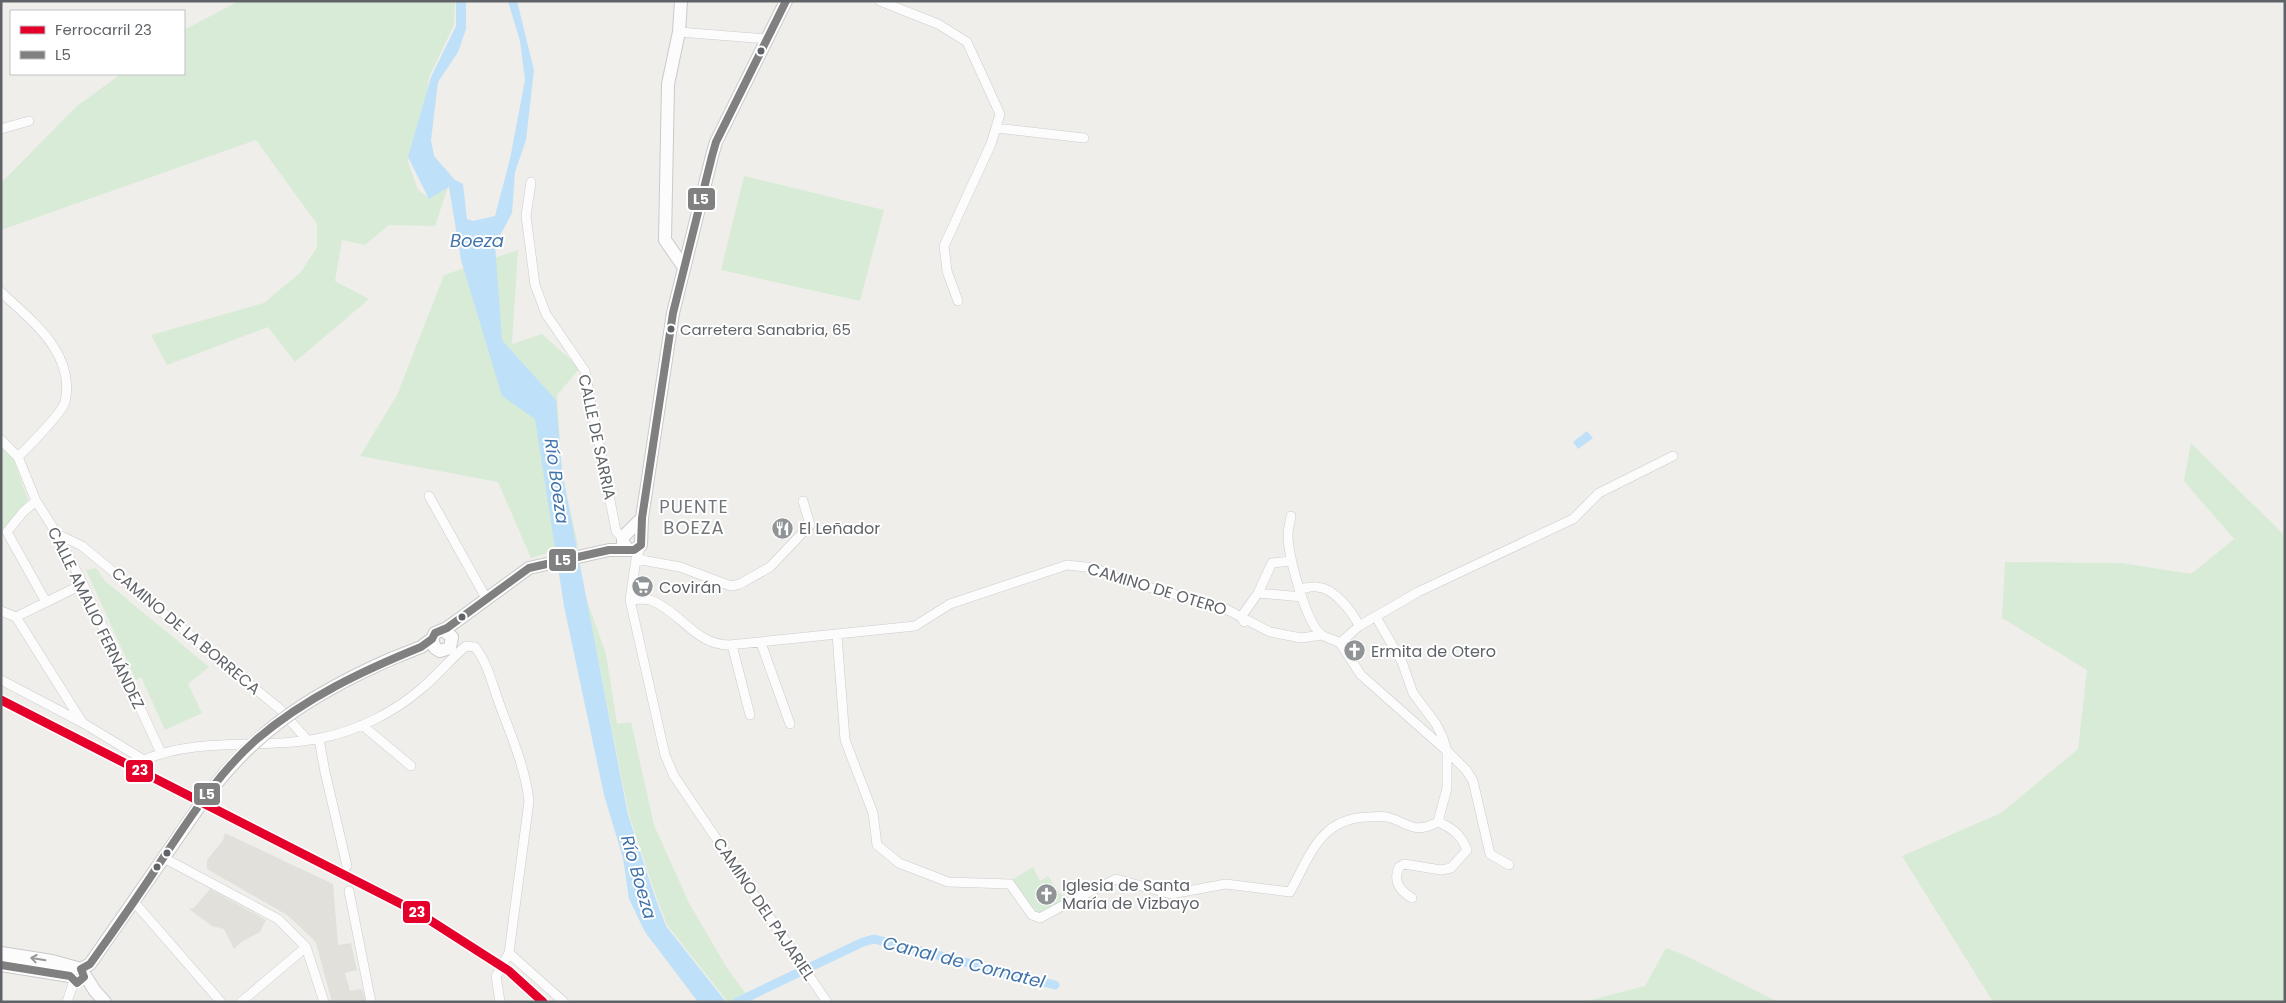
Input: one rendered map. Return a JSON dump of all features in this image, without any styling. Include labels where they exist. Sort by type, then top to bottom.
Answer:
[{"type":"street","points":[[675,257],[665,240],[668,84],[678,32],[681,1]]},
{"type":"street","points":[[626,542],[642,518],[672,312],[675,257],[716,142],[786,1]]},
{"type":"street","points":[[880,1],[938,24],[967,42],[1000,114],[991,144],[944,246],[947,271],[958,301]]},
{"type":"street","points":[[678,32],[766,44]]},
{"type":"street","points":[[1,129],[29,121]]},
{"type":"street","points":[[996,128],[1084,138]]},
{"type":"street","name":"CALLE DE SARRIA","points":[[530,182],[526,216],[535,285],[546,314],[587,376],[626,542],[630,600]]},
{"type":"street","points":[[1,292],[48,336],[66,369],[64,403],[18,457],[1,440]]},
{"type":"street","points":[[1340,642],[1359,626],[1418,592],[1572,519],[1599,493],[1673,456]]},
{"type":"street","name":"CALLE AMALIO FERNÁNDEZ","points":[[18,457],[36,501],[83,584],[161,752]]},
{"type":"street","points":[[429,496],[486,598]]},
{"type":"street","points":[[36,501],[23,512],[8,532],[46,602]]},
{"type":"street","points":[[67,1002],[77,976],[90,964],[194,814],[234,760],[266,731],[294,710],[336,684],[393,658],[432,646],[450,648],[452,639],[468,612],[529,568],[626,542],[680,567],[731,586],[740,584],[770,567],[810,525],[803,501]]},
{"type":"street","points":[[1291,516],[1288,535],[1291,561],[1314,626],[1322,635],[1340,642],[1361,675],[1466,770],[1473,781],[1490,854],[1509,865]]},
{"type":"street","name":"CAMINO DE LA BORRECA","points":[[56,534],[82,546],[112,570],[281,710],[307,740]]},
{"type":"street","points":[[1243,620],[1272,563],[1291,561]]},
{"type":"street","name":"CAMINO DE OTERO","points":[[630,600],[653,601],[702,638],[718,645],[761,643],[915,626],[950,604],[1067,565],[1095,568],[1119,579],[1224,608],[1243,620],[1270,632],[1306,638],[1322,635]]},
{"type":"street","points":[[16,617],[83,584]]},
{"type":"street","points":[[1258,593],[1316,587],[1327,589],[1355,618],[1359,626]]},
{"type":"street","name":"CAMINO DEL PAJARIEL","points":[[630,600],[665,755],[674,776],[827,1002]]},
{"type":"street","points":[[1,611],[16,617],[83,723]]},
{"type":"street","points":[[1376,617],[1402,662],[1412,693],[1436,724],[1447,751],[1447,788],[1438,822]]},
{"type":"street","points":[[432,646],[435,634],[466,646],[475,647],[482,656],[525,778],[529,801],[509,953],[496,976],[500,1002]]},
{"type":"street","points":[[837,635],[846,740],[873,813],[877,845],[899,862],[948,882],[1010,884],[1032,915],[1040,918],[1116,880],[1170,894],[1226,884],[1290,892],[1320,836],[1336,823],[1356,818],[1387,817],[1409,827],[1420,828],[1438,822],[1452,828],[1463,840],[1467,850],[1451,868],[1441,870],[1404,864],[1399,867],[1396,876],[1399,888],[1412,898]]},
{"type":"street","points":[[1,680],[83,723],[144,760],[161,752],[241,743],[320,739],[362,725],[403,704],[422,689],[449,661],[452,639]]},
{"type":"street","points":[[761,643],[790,724]]},
{"type":"street","points":[[732,645],[750,715]]},
{"type":"street","points":[[432,646],[449,661]]},
{"type":"street","points":[[362,725],[411,766]]},
{"type":"street","points":[[320,739],[325,772],[346,866]]},
{"type":"street","points":[[164,858],[278,919],[306,947],[324,1002]]},
{"type":"street","points":[[349,891],[371,1002]]},
{"type":"street","points":[[134,902],[221,1002]]},
{"type":"street","points":[[241,1002],[306,947]]},
{"type":"street","points":[[1,953],[52,961],[77,976],[105,1002]]},
{"type":"street","points":[[509,953],[564,1002]]},
{"type":"street","points":[[1,966],[77,976]]},
{"type":"shaded area","points":[[225,833],[333,884],[338,945],[351,943],[357,970],[345,973],[350,991],[362,989],[366,1002],[332,1002],[316,943],[312,938],[287,915],[207,869],[207,860],[223,840]]},
{"type":"shaded area","points":[[210,889],[266,920],[260,932],[241,942],[234,949],[224,929],[212,926],[189,909],[194,908]]},
{"type":"green space","points":[[239,1],[455,1],[454,25],[429,77],[418,153],[407,159],[418,190],[429,198],[448,187],[435,226],[389,225],[365,245],[342,240],[335,281],[369,299],[295,362],[268,327],[167,365],[151,335],[264,303],[301,272],[317,247],[317,224],[256,140],[1,230],[1,183],[77,106],[120,75],[185,75],[185,29]]},
{"type":"green space","points":[[744,176],[884,210],[860,301],[721,270]]},
{"type":"green space","points":[[518,250],[512,344],[542,334],[580,368],[557,395],[562,474],[578,545],[531,558],[498,482],[360,456],[397,395],[444,275]]},
{"type":"green space","points":[[2191,443],[2285,536],[2285,1002],[1993,1002],[1902,856],[2001,813],[2078,749],[2087,670],[2002,618],[2005,562],[2122,563],[2191,574],[2234,539],[2184,481]]},
{"type":"green space","points":[[1,447],[13,458],[28,500],[1,531]]},
{"type":"green space","points":[[96,568],[105,581],[209,667],[188,684],[202,713],[165,730],[141,677],[136,680],[86,570]]},
{"type":"green space","points":[[586,598],[606,654],[617,724],[631,722],[654,825],[689,903],[727,968],[752,1002],[728,1002],[667,925],[629,815]]},
{"type":"green space","points":[[1033,867],[1040,881],[1048,876],[1060,894],[1066,897],[1041,916],[1026,899],[1013,879]]},
{"type":"green space","points":[[1666,948],[1682,954],[1778,1002],[1583,1002],[1645,986]]},
{"type":"water","name":"Boeza","points":[[456,1],[466,1],[466,29],[458,52],[438,82],[431,140],[434,156],[455,180],[463,184],[467,219],[473,221],[495,216],[510,159],[525,80],[520,41],[508,1],[517,1],[534,70],[526,140],[515,172],[512,213],[495,245],[502,340],[556,400],[562,471],[628,815],[654,894],[666,926],[726,1002],[698,1002],[645,932],[629,899],[623,858],[604,795],[564,606],[535,419],[502,396],[461,260],[449,187],[429,199],[408,157],[431,77],[456,26]]},
{"type":"water","points":[[1587,431],[1593,438],[1578,449],[1573,442]]},
{"type":"waterway","name":"Canal de Cornatel","points":[[737,1002],[863,942],[874,939],[1055,985]]},
{"type":"rail line","name":"23","points":[[1,700],[417,912],[509,971],[543,1002]]},
{"type":"transit line","name":"L5","points":[[81,969],[90,964],[196,809],[219,779],[243,752],[275,724],[314,698],[356,676],[421,647],[432,639],[435,633],[447,628],[529,568],[609,550],[634,550],[641,545],[642,518],[673,313],[712,156],[716,142],[786,1]]},
{"type":"transit line","name":"L5","points":[[1,965],[70,976],[77,983],[84,977],[81,969]]},
{"type":"place","name":"Carretera Sanabria, 65","points":[[671,329]]},
{"type":"place","name":"El Leñador","points":[[783,528]]},
{"type":"place","name":"Covirán","points":[[643,587]]},
{"type":"place","name":"Ermita de Otero","points":[[1355,651]]},
{"type":"place","name":"Iglesia de Santa María de Vizbayo","points":[[1046,894]]},
{"type":"district","name":"PUENTE BOEZA","points":[[694,516]]},
{"type":"water label","name":"Río Boeza","points":[[557,481]]},
{"type":"water label","name":"Río Boeza","points":[[639,877]]}]
